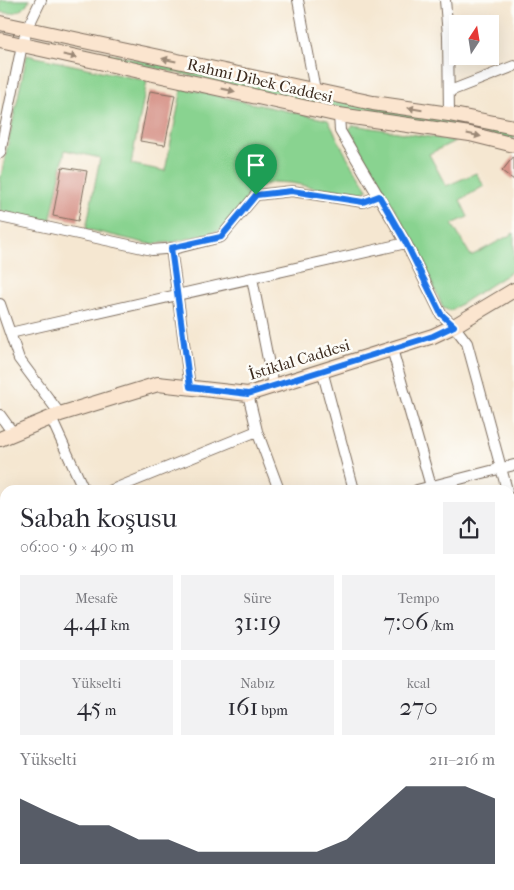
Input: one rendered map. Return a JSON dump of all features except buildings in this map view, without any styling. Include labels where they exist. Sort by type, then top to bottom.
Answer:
[{"type":"main road","name":"Rahmi Dibek Caddesi","points":[[0,23],[373,102],[514,127]]},
{"type":"main road","name":"Rahmi Dibek Caddesi","points":[[0,40],[339,115],[470,134],[514,145]]},
{"type":"main road","name":"İstiklal Caddesi","points":[[0,440],[56,416],[158,384],[248,394],[433,336],[454,326],[514,290]]},
{"type":"street","points":[[0,153],[22,45],[27,29],[41,0]]},
{"type":"street","points":[[298,0],[315,90]]},
{"type":"street","points":[[445,0],[450,91],[449,114]]},
{"type":"street","points":[[450,91],[514,66]]},
{"type":"street","points":[[339,115],[340,130],[406,243],[441,314],[454,326],[467,343],[506,485]]},
{"type":"street","points":[[0,217],[152,250],[171,248],[221,237],[256,195],[292,191],[363,202],[379,196]]},
{"type":"street","points":[[10,333],[406,243]]},
{"type":"street","points":[[171,248],[190,387]]},
{"type":"street","points":[[252,278],[273,386]]},
{"type":"street","points":[[0,304],[19,358],[56,416],[82,485]]},
{"type":"street","points":[[392,349],[431,485]]},
{"type":"street","points":[[322,370],[353,485]]},
{"type":"street","points":[[248,394],[257,431],[278,485]]},
{"type":"street","points":[[0,415],[14,433]]},
{"type":"street","points":[[124,485],[257,431]]},
{"type":"street","points":[[442,485],[514,465]]},
{"type":"green space","points":[[0,0],[30,0],[21,10],[10,13],[0,12]]},
{"type":"green space","points":[[39,39],[453,121],[514,134],[514,139],[351,110],[39,43]]},
{"type":"green space","points":[[27,55],[147,81],[131,164],[165,171],[182,88],[328,120],[346,155],[368,189],[358,196],[291,183],[273,182],[254,189],[221,230],[174,242],[149,244],[86,229],[100,158],[65,150],[50,222],[0,211],[0,181]]},
{"type":"green space","points":[[353,125],[455,141],[429,154],[446,186],[476,173],[484,186],[460,200],[468,217],[452,224],[471,256],[514,233],[514,270],[450,311],[443,308],[416,246],[349,129]]},
{"type":"route","points":[[292,191],[363,202],[379,196],[406,243],[441,314],[454,326],[433,336],[248,394],[190,387],[171,248],[221,237],[256,195],[292,191]]}]
